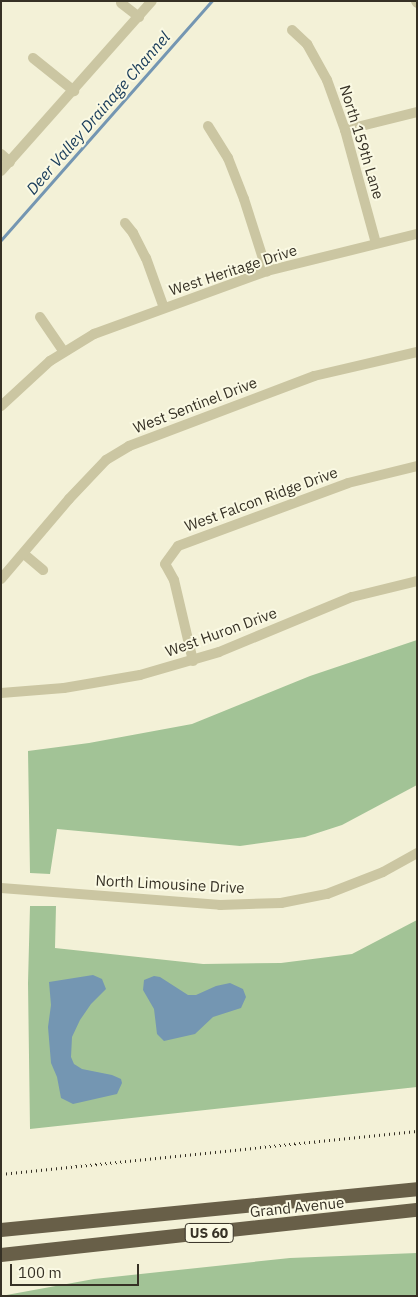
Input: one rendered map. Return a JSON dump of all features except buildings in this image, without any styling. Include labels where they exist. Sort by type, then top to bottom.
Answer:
[{"type":"highway","name":"Grand Avenue","points":[[1,1230],[417,1189]]},
{"type":"highway","name":"Grand Avenue","points":[[1,1255],[417,1210]]},
{"type":"street","points":[[1,171],[152,1]]},
{"type":"street","points":[[121,3],[138,17]]},
{"type":"street","name":"North 159th Lane","points":[[292,30],[307,44],[327,80],[345,130],[376,243]]},
{"type":"street","points":[[33,58],[74,91]]},
{"type":"street","points":[[345,130],[417,112]]},
{"type":"street","points":[[208,126],[228,158],[267,271]]},
{"type":"street","points":[[1,154],[10,162]]},
{"type":"street","points":[[125,224],[133,233],[146,258],[164,308]]},
{"type":"street","name":"West Heritage Drive","points":[[1,406],[37,371],[94,334],[267,271],[417,234]]},
{"type":"street","points":[[40,317],[64,352]]},
{"type":"street","name":"West Sentinel Drive","points":[[1,578],[24,554],[68,499],[100,466],[129,446],[314,376],[417,352]]},
{"type":"street","name":"West Falcon Ridge Drive","points":[[192,661],[174,580],[165,564],[178,546],[348,483],[417,466]]},
{"type":"street","points":[[24,554],[43,570]]},
{"type":"street","name":"West Huron Drive","points":[[1,693],[64,688],[140,675],[192,661],[352,597],[417,581]]},
{"type":"street","name":"North Limousine Drive","points":[[1,888],[220,905],[281,903],[327,894],[383,872],[417,853]]},
{"type":"green space","points":[[417,640],[417,785],[342,825],[305,837],[240,846],[57,829],[50,874],[30,873],[28,751],[89,743],[192,724],[310,676]]},
{"type":"green space","points":[[30,906],[56,906],[55,948],[203,964],[281,963],[352,954],[417,920],[417,1087],[30,1129],[28,983]]},
{"type":"green space","points":[[417,1253],[417,1296],[1,1296],[94,1279],[290,1258]]},
{"type":"water","points":[[93,975],[102,979],[106,989],[91,1004],[80,1020],[72,1037],[71,1057],[74,1064],[82,1069],[112,1075],[121,1079],[122,1083],[117,1094],[73,1104],[61,1098],[57,1077],[51,1063],[48,1027],[51,1005],[49,982]]},
{"type":"water","points":[[154,976],[160,977],[188,995],[196,995],[216,986],[230,983],[243,989],[246,997],[241,1008],[213,1017],[195,1034],[164,1041],[157,1034],[154,1009],[143,990],[144,980]]},
{"type":"waterway","name":"Deer Valley Drainage Channel","points":[[1,240],[212,1]]},
{"type":"railway","points":[[1,1174],[417,1131]]}]
